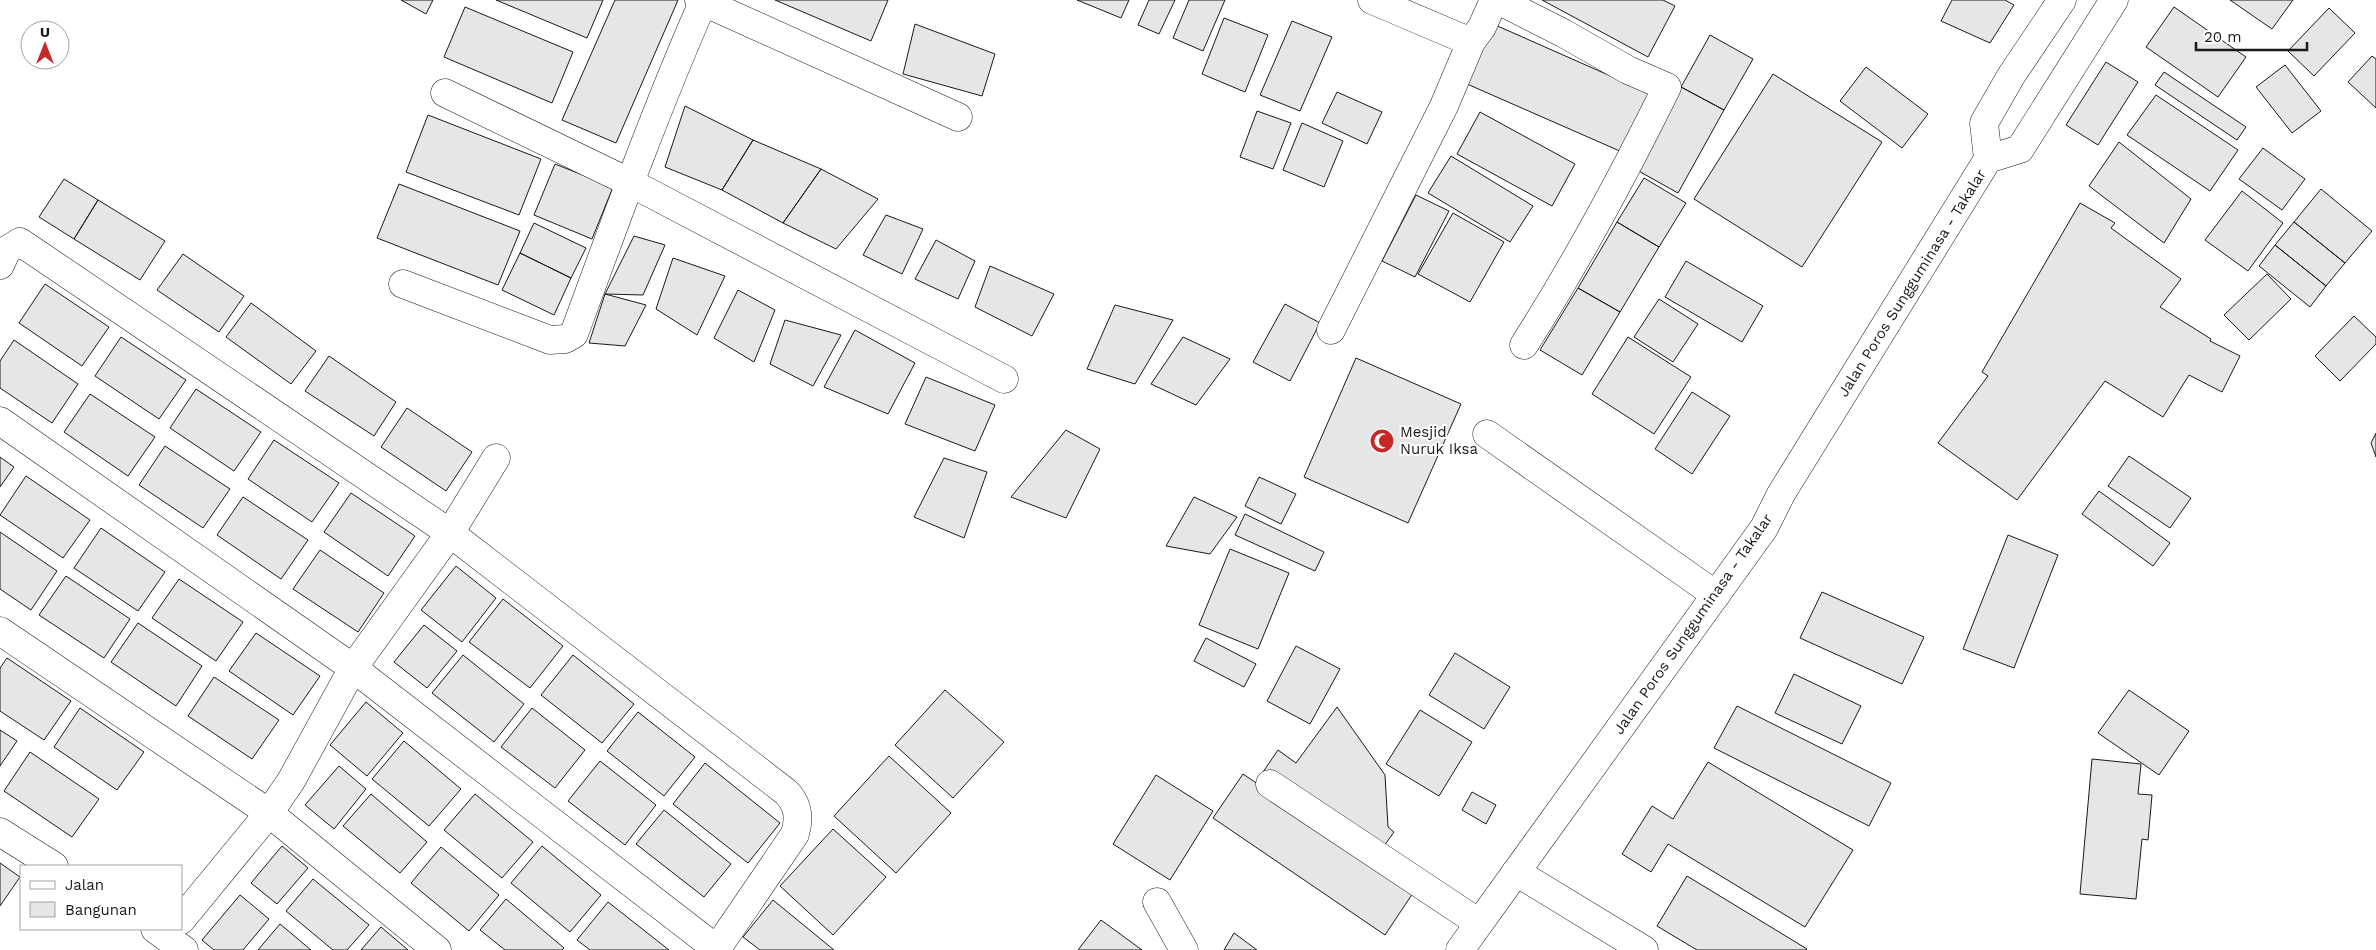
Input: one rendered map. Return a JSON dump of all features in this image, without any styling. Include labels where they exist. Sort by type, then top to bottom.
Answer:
[{"type":"main road","points":[[403,284],[550,340],[565,338],[574,334],[610,240],[629,182],[702,0],[958,117]]},
{"type":"main road","points":[[1372,0],[1471,42]]},
{"type":"main road","points":[[1331,330],[1444,106],[1471,42],[1482,27],[1496,0],[1563,33],[1628,70],[1667,87],[1624,175],[1559,290],[1524,345]]},
{"type":"main road","points":[[2062,0],[2011,76],[1984,124],[1988,159],[2020,149],[2114,0]]},
{"type":"main road","points":[[446,94],[629,182],[1004,379]]},
{"type":"main road","name":"Jalan Poros Sungguminasa - Takalar","points":[[1460,950],[1764,528],[1782,494],[1988,159]]},
{"type":"main road","points":[[0,265],[8,250],[20,242],[450,533],[795,801],[799,821],[795,834],[717,950],[353,668],[0,421]]},
{"type":"main road","points":[[1487,434],[1716,595]]},
{"type":"main road","points":[[182,920],[269,813],[291,781],[353,668],[450,533],[496,458]]},
{"type":"main road","points":[[0,631],[269,813],[437,950]]},
{"type":"main road","points":[[1270,784],[1479,923]]},
{"type":"main road","points":[[0,832],[52,865]]},
{"type":"main road","points":[[1516,872],[1644,950]]},
{"type":"main road","points":[[1157,902],[1184,950]]},
{"type":"building","points":[[401,0],[433,0],[426,14]]},
{"type":"building","points":[[496,0],[603,0],[587,38]]},
{"type":"building","points":[[615,0],[678,0],[616,143],[562,120]]},
{"type":"building","points":[[775,0],[888,0],[871,41]]},
{"type":"building","points":[[1077,0],[1129,0],[1121,18]]},
{"type":"building","points":[[1149,0],[1175,0],[1159,34],[1138,25]]},
{"type":"building","points":[[1189,0],[1225,0],[1203,51],[1173,38]]},
{"type":"building","points":[[1542,0],[1663,0],[1675,6],[1648,57]]},
{"type":"building","points":[[1952,0],[2005,0],[2014,5],[1990,43],[1941,21]]},
{"type":"building","points":[[2230,0],[2293,0],[2272,29]]},
{"type":"building","points":[[465,7],[573,52],[552,103],[444,57]]},
{"type":"building","points":[[2174,7],[2246,57],[2218,97],[2146,47]]},
{"type":"building","points":[[2329,8],[2355,33],[2314,76],[2288,51]]},
{"type":"building","points":[[1224,18],[1268,35],[1245,92],[1202,74]]},
{"type":"building","points":[[1292,21],[1332,37],[1300,111],[1260,95]]},
{"type":"building","points":[[915,24],[995,54],[982,96],[903,74]]},
{"type":"building","points":[[1493,24],[1649,93],[1622,152],[1467,84]]},
{"type":"building","points":[[1710,35],[1753,59],[1724,110],[1681,87]]},
{"type":"building","points":[[2372,56],[2376,59],[2376,108],[2348,82]]},
{"type":"building","points":[[2106,62],[2138,82],[2098,145],[2066,125]]},
{"type":"building","points":[[2285,65],[2321,111],[2292,133],[2256,87]]},
{"type":"building","points":[[1866,67],[1928,114],[1902,148],[1840,101]]},
{"type":"building","points":[[2164,72],[2246,127],[2237,140],[2155,85]]},
{"type":"building","points":[[1773,74],[1882,142],[1802,267],[1694,199]]},
{"type":"building","points":[[1681,87],[1724,110],[1678,193],[1635,169]]},
{"type":"building","points":[[1337,92],[1382,112],[1367,144],[1322,123]]},
{"type":"building","points":[[2156,95],[2238,150],[2210,191],[2127,135]]},
{"type":"building","points":[[685,106],[753,140],[722,190],[665,167]]},
{"type":"building","points":[[1257,111],[1291,123],[1273,169],[1240,157]]},
{"type":"building","points":[[1480,112],[1575,164],[1552,206],[1457,154]]},
{"type":"building","points":[[428,115],[541,159],[519,215],[406,172]]},
{"type":"building","points":[[1302,123],[1343,141],[1324,187],[1283,170]]},
{"type":"building","points":[[753,140],[821,169],[783,223],[722,190]]},
{"type":"building","points":[[2119,142],[2191,199],[2164,243],[2089,186]]},
{"type":"building","points":[[2263,148],[2305,179],[2282,210],[2239,179]]},
{"type":"building","points":[[1451,156],[1533,206],[1510,242],[1428,193]]},
{"type":"building","points":[[555,164],[613,187],[592,239],[534,215]]},
{"type":"building","points":[[821,169],[878,199],[836,249],[783,223]]},
{"type":"building","points":[[1644,178],[1686,203],[1659,247],[1617,222]]},
{"type":"building","points":[[64,179],[98,200],[74,239],[39,217]]},
{"type":"building","points":[[399,184],[520,231],[498,285],[377,238]]},
{"type":"building","points":[[2321,189],[2372,231],[2345,263],[2294,222]]},
{"type":"building","points":[[2242,191],[2283,223],[2248,271],[2205,240]]},
{"type":"building","points":[[1416,195],[1449,211],[1415,277],[1382,261]]},
{"type":"building","points":[[98,200],[165,241],[140,280],[74,239]]},
{"type":"building","points":[[2080,203],[2115,223],[2111,228],[2181,279],[2160,307],[2211,339],[2210,341],[2240,356],[2222,392],[2189,375],[2163,417],[2105,381],[2017,500],[1938,443],[1988,376],[1982,372]]},
{"type":"building","points":[[1453,213],[1504,242],[1470,302],[1418,274]]},
{"type":"building","points":[[886,215],[923,229],[902,274],[863,255]]},
{"type":"building","points":[[1617,222],[1659,247],[1620,312],[1578,288]]},
{"type":"building","points":[[2294,222],[2345,263],[2326,286],[2275,245]]},
{"type":"building","points":[[534,223],[586,248],[571,278],[520,253]]},
{"type":"building","points":[[634,236],[665,245],[643,295],[605,294]]},
{"type":"building","points":[[936,240],[975,261],[958,299],[915,279]]},
{"type":"building","points":[[2275,245],[2326,286],[2310,307],[2259,266]]},
{"type":"building","points":[[520,253],[571,278],[554,315],[502,290]]},
{"type":"building","points":[[183,254],[244,296],[219,332],[157,290]]},
{"type":"building","points":[[673,258],[725,276],[697,335],[656,309]]},
{"type":"building","points":[[1686,261],[1763,306],[1742,342],[1665,297]]},
{"type":"building","points":[[990,266],[1054,294],[1032,336],[975,307]]},
{"type":"building","points":[[2267,274],[2291,299],[2249,340],[2224,315]]},
{"type":"building","points":[[45,284],[109,327],[82,366],[19,323]]},
{"type":"building","points":[[1578,288],[1620,312],[1582,375],[1540,350]]},
{"type":"building","points":[[738,290],[775,310],[754,362],[714,338]]},
{"type":"building","points":[[605,294],[646,305],[625,346],[589,343]]},
{"type":"building","points":[[1659,299],[1698,324],[1673,362],[1634,337]]},
{"type":"building","points":[[251,303],[316,351],[291,384],[226,337]]},
{"type":"building","points":[[1285,304],[1320,323],[1290,381],[1253,362]]},
{"type":"building","points":[[1115,305],[1173,320],[1135,384],[1087,369]]},
{"type":"building","points":[[2354,316],[2376,337],[2376,344],[2340,381],[2315,356]]},
{"type":"building","points":[[785,320],[841,335],[813,386],[770,364]]},
{"type":"building","points":[[855,330],[915,363],[888,414],[824,387]]},
{"type":"building","points":[[121,337],[186,380],[159,419],[95,376]]},
{"type":"building","points":[[1183,337],[1230,359],[1196,405],[1151,384]]},
{"type":"building","points":[[1628,337],[1691,377],[1654,434],[1592,394]]},
{"type":"building","points":[[14,340],[78,384],[52,423],[0,388],[0,361]]},
{"type":"building","points":[[329,356],[396,402],[374,436],[305,391]]},
{"type":"building","name":"Mesjid Nuruk Iksa","points":[[1356,358],[1461,404],[1408,523],[1304,477]]},
{"type":"building","points":[[926,377],[995,405],[975,451],[905,424]]},
{"type":"building","points":[[196,389],[261,432],[234,471],[170,428]]},
{"type":"building","points":[[1692,392],[1730,416],[1692,474],[1655,449]]},
{"type":"building","points":[[90,394],[155,437],[128,476],[64,432]]},
{"type":"building","points":[[407,408],[472,452],[446,491],[381,447]]},
{"type":"building","points":[[1066,430],[1100,449],[1066,518],[1011,497]]},
{"type":"building","points":[[2376,433],[2376,457],[2371,443]]},
{"type":"building","points":[[274,440],[339,483],[312,522],[248,479]]},
{"type":"building","points":[[165,446],[230,489],[203,528],[139,485]]},
{"type":"building","points":[[2129,456],[2191,498],[2170,528],[2108,486]]},
{"type":"building","points":[[0,457],[14,467],[0,487]]},
{"type":"building","points":[[944,458],[987,472],[964,538],[914,517]]},
{"type":"building","points":[[26,476],[90,520],[63,558],[0,515]]},
{"type":"building","points":[[1259,477],[1296,494],[1281,524],[1245,506]]},
{"type":"building","points":[[2099,491],[2170,543],[2153,566],[2082,514]]},
{"type":"building","points":[[351,493],[415,536],[388,576],[324,532]]},
{"type":"building","points":[[243,497],[308,540],[281,579],[217,535]]},
{"type":"building","points":[[1194,497],[1237,517],[1210,554],[1166,546]]},
{"type":"building","points":[[1245,514],[1324,552],[1315,571],[1235,535]]},
{"type":"building","points":[[101,528],[165,572],[138,611],[74,568]]},
{"type":"building","points":[[0,532],[57,571],[31,610],[0,589]]},
{"type":"building","points":[[2008,535],[2058,555],[2014,668],[1963,649]]},
{"type":"building","points":[[1230,549],[1289,573],[1258,649],[1199,625]]},
{"type":"building","points":[[320,550],[384,593],[358,632],[293,589]]},
{"type":"building","points":[[456,566],[496,598],[462,642],[421,610]]},
{"type":"building","points":[[66,576],[130,619],[104,658],[39,615]]},
{"type":"building","points":[[179,579],[243,622],[216,661],[152,618]]},
{"type":"building","points":[[1822,592],[1924,637],[1902,684],[1800,638]]},
{"type":"building","points":[[503,599],[563,646],[530,688],[469,642]]},
{"type":"building","points":[[138,623],[202,666],[176,706],[111,662]]},
{"type":"building","points":[[424,625],[457,651],[427,688],[394,662]]},
{"type":"building","points":[[256,633],[320,676],[293,715],[229,671]]},
{"type":"building","points":[[1206,638],[1256,664],[1244,687],[1194,661]]},
{"type":"building","points":[[1296,646],[1340,669],[1310,724],[1267,701]]},
{"type":"building","points":[[1455,653],[1510,687],[1484,729],[1429,695]]},
{"type":"building","points":[[463,655],[524,704],[494,742],[432,693]]},
{"type":"building","points":[[573,655],[634,704],[602,743],[541,695]]},
{"type":"building","points":[[7,658],[71,701],[44,740],[0,711],[0,668]]},
{"type":"building","points":[[1794,674],[1861,706],[1842,744],[1775,713]]},
{"type":"building","points":[[214,677],[279,720],[252,759],[188,716]]},
{"type":"building","points":[[945,690],[1004,742],[953,798],[895,745]]},
{"type":"building","points":[[2129,690],[2189,731],[2159,775],[2098,733]]},
{"type":"building","points":[[366,702],[403,733],[367,776],[330,745]]},
{"type":"building","points":[[1737,706],[1891,783],[1869,826],[1714,748]]},
{"type":"building","points":[[1337,707],[1385,775],[1388,827],[1394,832],[1379,853],[1263,772],[1278,750],[1296,763]]},
{"type":"building","points":[[80,708],[144,752],[117,790],[54,747]]},
{"type":"building","points":[[532,708],[585,750],[555,788],[501,747]]},
{"type":"building","points":[[1420,710],[1472,742],[1439,796],[1386,764]]},
{"type":"building","points":[[638,712],[695,757],[664,796],[607,751]]},
{"type":"building","points":[[0,730],[17,741],[0,766]]},
{"type":"building","points":[[404,741],[461,789],[429,826],[372,779]]},
{"type":"building","points":[[30,752],[99,799],[72,837],[4,791]]},
{"type":"building","points":[[889,756],[951,813],[896,873],[834,816]]},
{"type":"building","points":[[2092,759],[2141,764],[2138,794],[2152,795],[2148,840],[2142,839],[2136,899],[2080,894]]},
{"type":"building","points":[[600,761],[656,805],[625,845],[568,801]]},
{"type":"building","points":[[1708,762],[1853,850],[1805,927],[1668,844],[1651,872],[1622,854],[1652,806],[1673,819]]},
{"type":"building","points":[[705,763],[780,823],[748,863],[673,804]]},
{"type":"building","points":[[339,766],[366,789],[334,829],[305,805]]},
{"type":"building","points":[[1243,774],[1415,890],[1385,935],[1213,818]]},
{"type":"building","points":[[1156,775],[1213,811],[1170,880],[1113,844]]},
{"type":"building","points":[[1472,792],[1496,805],[1486,824],[1462,810]]},
{"type":"building","points":[[371,794],[427,842],[400,873],[343,826]]},
{"type":"building","points":[[475,794],[533,842],[502,878],[444,830]]},
{"type":"building","points":[[664,810],[731,864],[704,897],[636,844]]},
{"type":"building","points":[[833,829],[886,877],[833,935],[780,886]]},
{"type":"building","points":[[282,846],[308,868],[277,904],[251,883]]},
{"type":"building","points":[[542,846],[601,895],[570,932],[511,883]]},
{"type":"building","points":[[441,847],[499,895],[469,931],[411,883]]},
{"type":"building","points":[[0,863],[20,877],[0,906]]},
{"type":"building","points":[[1687,876],[1807,949],[1697,950],[1657,926]]},
{"type":"building","points":[[313,879],[369,925],[347,950],[333,950],[286,911]]},
{"type":"building","points":[[240,895],[269,919],[243,950],[214,950],[202,940]]},
{"type":"building","points":[[506,899],[564,948],[562,950],[505,950],[480,930]]},
{"type":"building","points":[[773,900],[834,950],[760,950],[743,937]]},
{"type":"building","points":[[608,902],[669,950],[590,950],[577,940]]},
{"type":"building","points":[[1101,920],[1142,950],[1078,950]]},
{"type":"building","points":[[280,924],[311,950],[258,950]]},
{"type":"building","points":[[381,927],[408,950],[361,950]]},
{"type":"building","points":[[1234,933],[1257,950],[1224,950]]},
{"type":"place","name":"Mesjid Nuruk Iksa","points":[[1382,441]]}]
